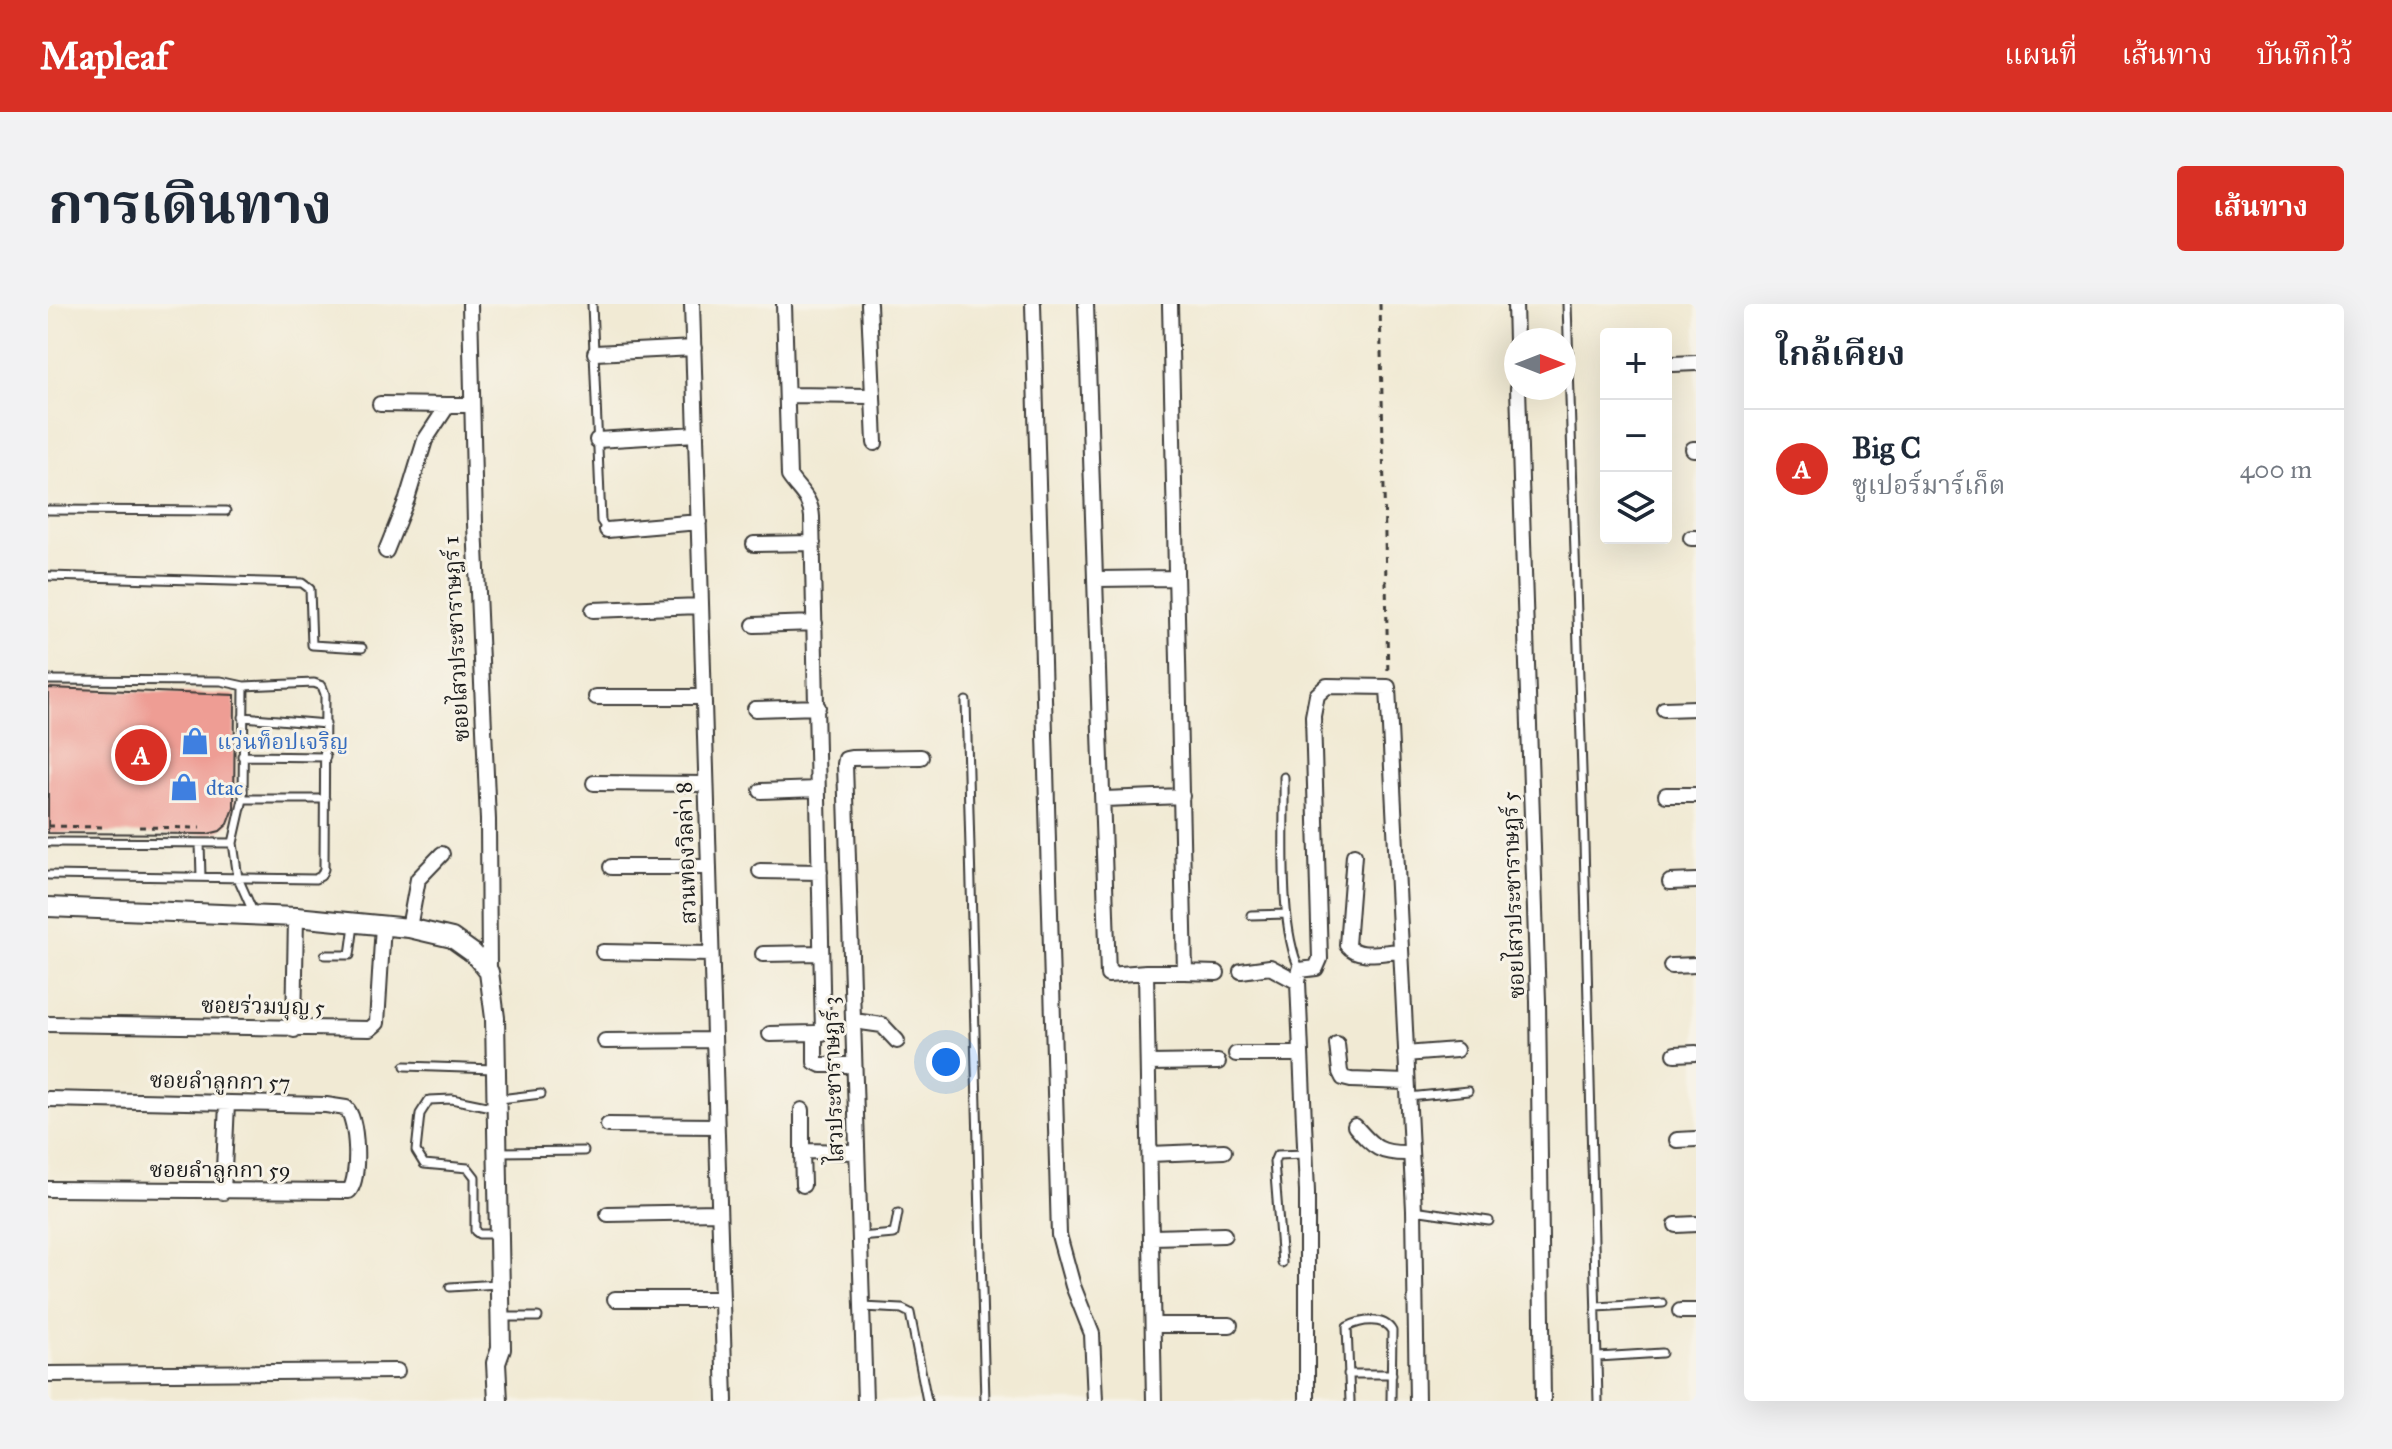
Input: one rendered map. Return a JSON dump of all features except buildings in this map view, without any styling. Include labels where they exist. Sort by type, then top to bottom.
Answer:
[{"type":"street","name":"ซอยไสวประชาราษฎร์ 1","points":[[470,304],[475,524],[488,820],[489,972],[497,1069],[501,1349]]},
{"type":"street","name":"สวนทองวิลล่า 8","points":[[692,304],[725,1401]]},
{"type":"street","points":[[770,1034],[823,1033],[812,507],[789,476],[784,304]]},
{"type":"street","points":[[869,304],[875,443]]},
{"type":"street","points":[[1033,304],[1059,1235],[1069,1275],[1092,1334],[1095,1401]]},
{"type":"street","points":[[1086,304],[1108,975],[1217,973]]},
{"type":"street","points":[[1170,304],[1185,972]]},
{"type":"street","points":[[1515,304],[1516,328]]},
{"type":"street","points":[[595,353],[694,348]]},
{"type":"street","points":[[1673,364],[1696,363]]},
{"type":"street","points":[[787,395],[871,396]]},
{"type":"street","name":"ซอยไสวประชาราษฎร์ 5","points":[[1518,400],[1538,1017],[1543,1401]]},
{"type":"street","points":[[380,404],[472,405]]},
{"type":"street","points":[[386,551],[407,499],[425,440],[448,405]]},
{"type":"street","points":[[597,440],[696,434]]},
{"type":"street","points":[[607,530],[699,522]]},
{"type":"street","points":[[754,544],[813,543]]},
{"type":"street","points":[[1097,579],[1175,578]]},
{"type":"street","points":[[593,610],[701,606]]},
{"type":"street","points":[[754,625],[815,623]]},
{"type":"street","points":[[1241,971],[1270,967],[1299,976],[1316,968],[1320,959],[1313,716],[1317,695],[1327,686],[1388,687],[1414,1210],[1417,1401]]},
{"type":"street","points":[[596,697],[704,697]]},
{"type":"street","points":[[755,709],[818,707]]},
{"type":"street","points":[[1664,709],[1696,708]]},
{"type":"street","name":"ไสวประชาราษฎร์ 3","points":[[865,1401],[846,759],[921,757]]},
{"type":"street","points":[[594,783],[706,784]]},
{"type":"street","points":[[761,791],[818,789]]},
{"type":"street","points":[[1666,795],[1696,795]]},
{"type":"street","points":[[1104,799],[1182,796]]},
{"type":"street","points":[[409,928],[418,879],[442,854]]},
{"type":"street","points":[[1354,855],[1347,945],[1352,952],[1360,954],[1399,951]]},
{"type":"street","points":[[611,867],[708,867]]},
{"type":"street","points":[[760,871],[820,872]]},
{"type":"street","points":[[1670,882],[1696,881]]},
{"type":"street","points":[[48,907],[296,917],[409,928],[452,938],[473,953],[489,972]]},
{"type":"street","points":[[294,1030],[296,917]]},
{"type":"street","name":"ซอยร่วมบุญ 5","points":[[48,1024],[370,1029],[377,1023],[383,925]]},
{"type":"street","points":[[603,952],[711,954]]},
{"type":"street","points":[[763,954],[821,953]]},
{"type":"street","points":[[1671,966],[1696,965]]},
{"type":"street","points":[[1146,972],[1154,1401]]},
{"type":"street","points":[[1299,976],[1306,1154],[1307,1401]]},
{"type":"street","points":[[854,1021],[882,1025],[897,1041]]},
{"type":"street","points":[[815,1033],[815,1062],[821,1065],[854,1065]]},
{"type":"street","points":[[605,1041],[713,1040]]},
{"type":"street","points":[[1337,1044],[1343,1078],[1406,1090]]},
{"type":"street","points":[[1405,1054],[1456,1050]]},
{"type":"street","points":[[1675,1054],[1696,1053]]},
{"type":"street","points":[[1236,1054],[1300,1054]]},
{"type":"street","points":[[1148,1063],[1218,1062]]},
{"type":"street","name":"ซอยลำลูกกา 57","points":[[48,1099],[346,1108],[354,1120],[355,1150]]},
{"type":"street","points":[[223,1192],[227,1103]]},
{"type":"street","points":[[802,1110],[803,1185]]},
{"type":"street","points":[[608,1125],[716,1126]]},
{"type":"street","points":[[1355,1126],[1371,1145],[1381,1151],[1410,1153]]},
{"type":"street","points":[[1677,1140],[1696,1139]]},
{"type":"street","name":"ซอยลำลูกกา 59","points":[[48,1189],[349,1191],[356,1179],[355,1150]]},
{"type":"street","points":[[802,1151],[857,1152]]},
{"type":"street","points":[[1150,1154],[1224,1151]]},
{"type":"street","points":[[608,1214],[718,1212]]},
{"type":"street","points":[[1676,1225],[1696,1224]]},
{"type":"street","points":[[1153,1237],[1224,1235]]},
{"type":"street","points":[[615,1299],[720,1299]]},
{"type":"street","points":[[1680,1311],[1696,1311]]},
{"type":"street","points":[[1153,1325],[1230,1325]]},
{"type":"street","points":[[498,1401],[496,1363],[501,1349]]},
{"type":"street","points":[[501,1349],[507,1362],[510,1401]]},
{"type":"street","points":[[48,1374],[397,1371]]},
{"type":"lane","points":[[592,304],[601,521],[607,530]]},
{"type":"lane","points":[[1567,304],[1598,1401]]},
{"type":"lane","points":[[48,510],[226,511]]},
{"type":"lane","points":[[48,576],[302,583],[310,589],[312,645],[362,648]]},
{"type":"lane","points":[[48,680],[221,681],[244,686],[314,683],[322,686],[325,694],[326,724],[324,869],[321,876],[315,879],[48,875]]},
{"type":"lane","points":[[244,686],[243,799],[233,843],[238,878],[255,916]]},
{"type":"lane","points":[[966,701],[985,1401]]},
{"type":"lane","points":[[243,717],[326,724]]},
{"type":"lane","points":[[242,756],[326,757]]},
{"type":"lane","points":[[1284,777],[1286,914],[1292,955],[1299,976]]},
{"type":"lane","points":[[243,799],[325,799]]},
{"type":"lane","points":[[48,842],[233,843]]},
{"type":"lane","points":[[200,843],[201,877]]},
{"type":"lane","points":[[1251,915],[1286,914]]},
{"type":"lane","points":[[325,955],[350,955],[354,923]]},
{"type":"lane","points":[[405,1066],[497,1069]]},
{"type":"lane","points":[[1406,1090],[1468,1091]]},
{"type":"lane","points":[[500,1234],[479,1234],[475,1231],[473,1172],[468,1168],[424,1164],[416,1151],[420,1114],[429,1100],[498,1104],[541,1094]]},
{"type":"lane","points":[[499,1152],[584,1151]]},
{"type":"lane","points":[[1282,1263],[1274,1162],[1277,1155],[1306,1154]]},
{"type":"lane","points":[[1414,1210],[1489,1221]]},
{"type":"lane","points":[[860,1237],[894,1234],[898,1213]]},
{"type":"lane","points":[[450,1287],[500,1284]]},
{"type":"lane","points":[[1597,1307],[1663,1303]]},
{"type":"lane","points":[[863,1307],[902,1309],[910,1313],[927,1401]]},
{"type":"lane","points":[[500,1317],[538,1317]]},
{"type":"lane","points":[[1350,1401],[1347,1327],[1353,1323],[1383,1321],[1392,1331],[1391,1401]]},
{"type":"lane","points":[[1598,1357],[1662,1353]]},
{"type":"lane","points":[[1348,1374],[1392,1374]]},
{"type":"path","points":[[1380,304],[1388,687]]},
{"type":"path","points":[[48,826],[103,827]]},
{"type":"path","points":[[139,827],[200,828]]},
{"type":"place","name":"แว่นท็อปเจริญ","points":[[195,741]]},
{"type":"place","name":"Big C","points":[[141,755]]},
{"type":"place","name":"dtac","points":[[184,787]]}]
